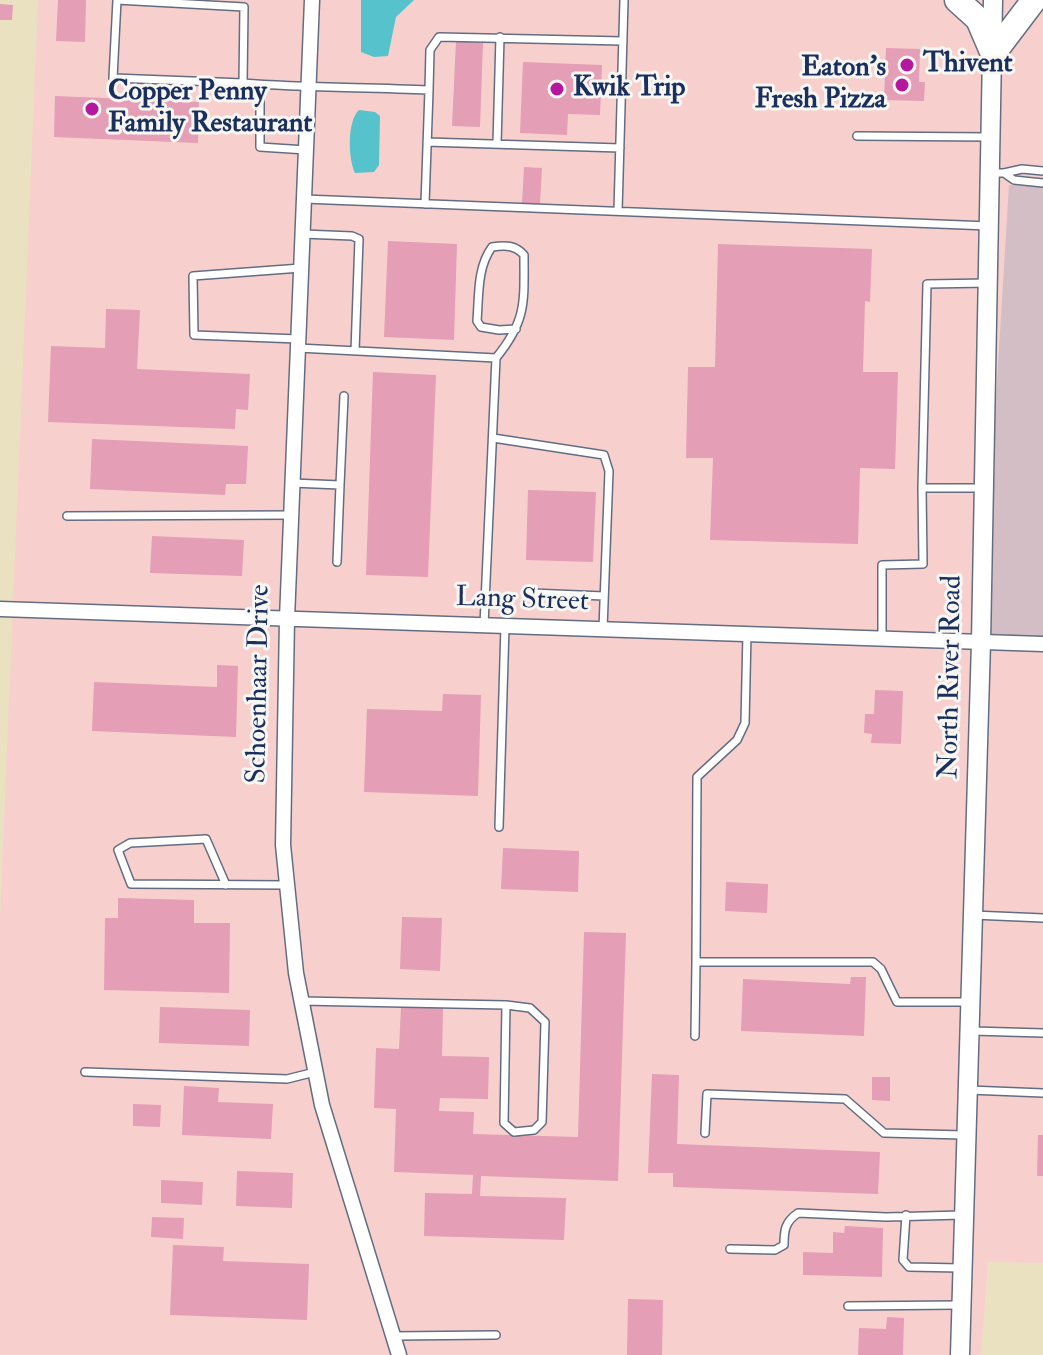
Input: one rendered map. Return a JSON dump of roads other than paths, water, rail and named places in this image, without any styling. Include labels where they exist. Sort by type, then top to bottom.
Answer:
[{"type":"main road","points":[[957,0],[978,19],[993,54],[1034,0]]},
{"type":"street","name":"Schoenhaar Drive","points":[[312,0],[287,619],[283,845],[301,1001],[322,1105],[399,1355]]},
{"type":"street","name":"North River Road","points":[[960,1355],[981,642],[989,226],[997,173],[991,137],[993,0]]},
{"type":"street","name":"Lang Street","points":[[0,609],[1043,644]]},
{"type":"lane","points":[[243,83],[244,7],[117,0],[113,78],[308,88],[342,86],[429,90]]},
{"type":"lane","points":[[618,211],[624,0]]},
{"type":"lane","points":[[425,204],[430,50],[439,37],[623,41]]},
{"type":"lane","points":[[497,144],[500,37]]},
{"type":"lane","points":[[260,85],[260,147],[306,150]]},
{"type":"lane","points":[[857,136],[991,137]]},
{"type":"lane","points":[[427,142],[620,148]]},
{"type":"lane","points":[[997,173],[1022,169],[1043,171]]},
{"type":"lane","points":[[997,173],[1014,180],[1043,183]]},
{"type":"lane","points":[[304,199],[989,226]]},
{"type":"lane","points":[[303,234],[359,239],[355,351]]},
{"type":"lane","points":[[484,626],[496,358],[513,337],[524,310],[524,255],[518,249],[505,245],[492,247],[481,275],[477,321],[481,327],[516,329]]},
{"type":"lane","points":[[301,268],[193,276],[194,335],[355,351],[496,358]]},
{"type":"lane","points":[[882,638],[882,565],[923,564],[927,284],[988,283]]},
{"type":"lane","points":[[337,562],[344,396]]},
{"type":"lane","points":[[493,438],[604,455],[609,471],[603,629]]},
{"type":"lane","points":[[292,483],[340,485]]},
{"type":"lane","points":[[922,488],[984,488]]},
{"type":"lane","points":[[67,516],[291,515]]},
{"type":"lane","points":[[531,593],[604,596]]},
{"type":"lane","points":[[499,827],[505,626]]},
{"type":"lane","points":[[695,1036],[697,777],[737,740],[745,723],[747,633]]},
{"type":"lane","points":[[226,885],[206,839],[130,843],[118,850],[131,884],[226,885],[287,885]]},
{"type":"lane","points":[[973,915],[1043,918]]},
{"type":"lane","points":[[696,962],[873,962],[881,969],[897,1002],[971,1002]]},
{"type":"lane","points":[[301,1001],[506,1005],[530,1008],[545,1022],[542,1122],[534,1130],[514,1132],[504,1123],[506,1005]]},
{"type":"lane","points":[[970,1031],[1043,1033]]},
{"type":"lane","points":[[85,1072],[287,1079],[315,1072]]},
{"type":"lane","points":[[968,1090],[1043,1093]]},
{"type":"lane","points":[[705,1133],[707,1094],[845,1099],[884,1133],[967,1135]]},
{"type":"lane","points":[[730,1249],[775,1250],[784,1245],[784,1228],[789,1219],[798,1213],[886,1217],[964,1215]]},
{"type":"lane","points":[[906,1215],[903,1260],[909,1267],[963,1268]]},
{"type":"lane","points":[[848,1306],[962,1305]]},
{"type":"lane","points":[[393,1336],[496,1335]]},
{"type":"water","points":[[361,0],[414,0],[396,17],[388,56],[374,57],[361,52]]},
{"type":"water","points":[[359,110],[375,112],[380,116],[379,165],[374,172],[355,173],[353,166],[351,131]]},
{"type":"place","name":"Thivent","points":[[907,65]]},
{"type":"place","name":"Eaton's Fresh Pizza","points":[[902,85]]},
{"type":"place","name":"Kwik Trip","points":[[557,89]]},
{"type":"place","name":"Copper Penny Family Restaurant","points":[[92,109]]}]
